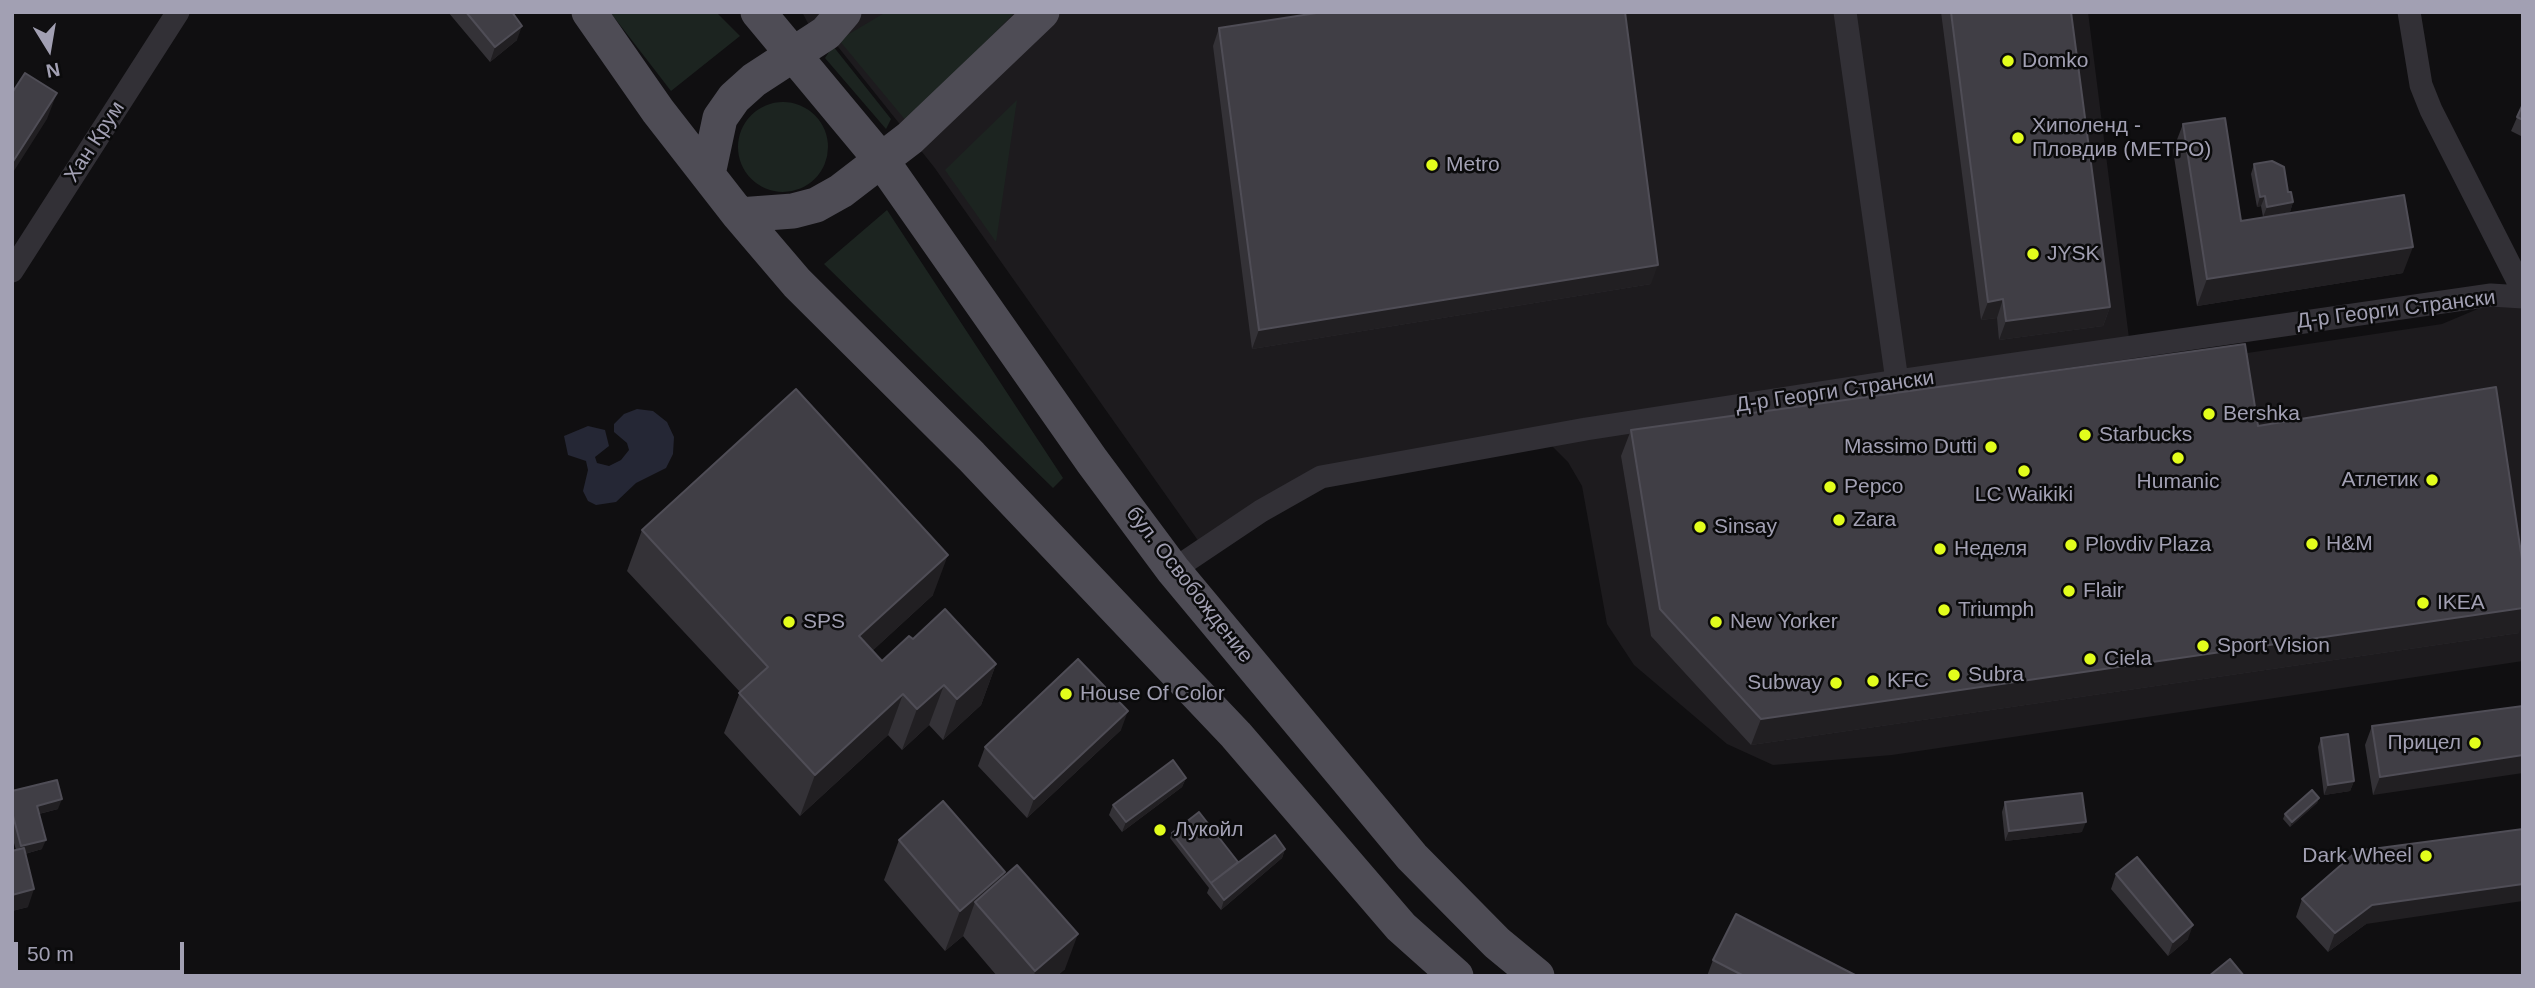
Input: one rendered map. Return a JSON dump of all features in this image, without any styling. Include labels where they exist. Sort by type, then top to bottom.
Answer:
[{"type":"main road","points":[[589,12],[658,111],[738,215],[797,283],[971,456],[1236,735],[1401,927],[1456,976]]},
{"type":"main road","points":[[758,12],[792,54]]},
{"type":"main road","points":[[708,174],[720,118],[734,98],[792,54],[827,33],[844,12]]},
{"type":"main road","points":[[738,215],[793,211],[816,205],[882,162],[1042,12]]},
{"type":"main road","name":"бул. Освобождение","points":[[792,54],[882,162],[1173,570],[1412,857],[1497,943],[1537,976]]},
{"type":"street","name":"Хан Крум","points":[[12,271],[178,12]]},
{"type":"street","points":[[1845,12],[1897,381]]},
{"type":"street","points":[[2409,12],[2421,85],[2431,110],[2523,294]]},
{"type":"street","name":"Д-р Георги Странски","points":[[1173,570],[1261,511],[1321,477],[1586,429],[1897,381],[2491,295],[2523,294]]},
{"type":"shaded area","points":[[610,12],[716,12],[740,36],[671,91]]},
{"type":"shaded area","points":[[802,12],[2088,12],[2133,370],[2442,324],[2523,290],[2523,661],[1892,755],[1773,765],[1727,744],[1634,665],[1607,624],[1582,486],[1568,462],[1544,438],[1321,477],[1204,549],[934,167],[827,33],[812,31]]},
{"type":"shaded area","points":[[886,12],[1015,12],[907,122],[839,40]]},
{"type":"shaded area","points":[[833,46],[891,119],[886,129],[825,58]]},
{"type":"shaded area","points":[[1017,100],[996,242],[945,170]]},
{"type":"shaded area","points":[[783,102],[800,106],[815,115],[824,130],[828,147],[824,164],[815,179],[800,188],[783,192],[766,188],[751,179],[742,164],[738,147],[742,130],[751,115],[766,106]]},
{"type":"shaded area","points":[[887,210],[1063,478],[1053,488],[824,264]]},
{"type":"water","points":[[637,409],[653,411],[667,422],[674,437],[673,454],[666,468],[636,483],[616,502],[596,505],[588,501],[583,491],[588,470],[586,461],[568,455],[564,436],[588,426],[605,430],[609,446],[595,457],[597,463],[609,466],[621,460],[629,450],[627,443],[614,432],[614,424],[624,414]]},
{"type":"building","points":[[466,12],[512,12],[522,26],[495,47]]},
{"type":"building","name":"Metro","points":[[1323,12],[1625,12],[1658,265],[1259,330],[1219,28]]},
{"type":"building","points":[[1951,12],[2071,12],[2110,307],[2006,321],[2003,299],[1988,302]]},
{"type":"building","points":[[25,73],[57,93],[12,163],[12,93]]},
{"type":"building","points":[[2523,104],[2523,120],[2517,117]]},
{"type":"building","points":[[2225,118],[2241,221],[2404,195],[2413,247],[2207,279],[2183,124]]},
{"type":"building","points":[[2272,161],[2284,167],[2288,192],[2291,192],[2293,202],[2267,207],[2265,196],[2260,197],[2254,164]]},
{"type":"building","name":"Plovdiv Plaza","points":[[2245,344],[2258,426],[2496,387],[2523,566],[2523,608],[1761,719],[1660,609],[1631,430]]},
{"type":"building","name":"SPS","points":[[796,389],[948,555],[859,636],[882,661],[909,636],[913,639],[945,609],[996,664],[957,699],[944,685],[917,709],[903,694],[815,775],[739,693],[768,667],[642,530]]},
{"type":"building","points":[[1078,659],[1128,711],[1034,799],[985,747]]},
{"type":"building","points":[[2523,706],[2523,755],[2380,777],[2372,726]]},
{"type":"building","points":[[2348,734],[2354,781],[2328,785],[2321,738]]},
{"type":"building","points":[[1173,760],[1186,778],[1126,822],[1113,805]]},
{"type":"building","points":[[57,780],[62,799],[37,806],[46,840],[21,846],[12,812],[12,791]]},
{"type":"building","points":[[2312,790],[2319,798],[2292,822],[2285,814]]},
{"type":"building","points":[[2082,793],[2086,822],[2009,831],[2005,802]]},
{"type":"building","points":[[943,801],[1005,872],[960,911],[899,840]]},
{"type":"building","points":[[1199,812],[1238,862],[1211,883],[1172,833]]},
{"type":"building","points":[[2523,829],[2523,884],[2372,905],[2335,933],[2302,899],[2357,851]]},
{"type":"building","points":[[1275,835],[1285,849],[1224,900],[1211,883]]},
{"type":"building","points":[[24,848],[34,889],[12,895],[12,851]]},
{"type":"building","points":[[2137,857],[2193,925],[2173,942],[2116,874]]},
{"type":"building","points":[[1017,865],[1078,934],[1035,971],[975,902]]},
{"type":"building","points":[[1736,914],[1857,976],[1744,976],[1713,960]]},
{"type":"building","points":[[2230,959],[2244,976],[2209,976]]},
{"type":"place","name":"Domko","points":[[2008,61]]},
{"type":"place","name":"Хиполенд - Пловдив (МЕТРО)","points":[[2018,138]]},
{"type":"place","name":"Metro","points":[[1432,165]]},
{"type":"place","name":"JYSK","points":[[2033,254]]},
{"type":"place","name":"Bershka","points":[[2209,414]]},
{"type":"place","name":"Starbucks","points":[[2085,435]]},
{"type":"place","name":"Massimo Dutti","points":[[1991,447]]},
{"type":"place","name":"Humanic","points":[[2178,458]]},
{"type":"place","name":"LC Waikiki","points":[[2024,471]]},
{"type":"place","name":"Атлетик","points":[[2432,480]]},
{"type":"place","name":"Pepco","points":[[1830,487]]},
{"type":"place","name":"Zara","points":[[1839,520]]},
{"type":"place","name":"Sinsay","points":[[1700,527]]},
{"type":"place","name":"H&M","points":[[2312,544]]},
{"type":"place","name":"Plovdiv Plaza","points":[[2071,545]]},
{"type":"place","name":"Неделя","points":[[1940,549]]},
{"type":"place","name":"Flair","points":[[2069,591]]},
{"type":"place","name":"IKEA","points":[[2423,603]]},
{"type":"place","name":"Triumph","points":[[1944,610]]},
{"type":"place","name":"SPS","points":[[789,622]]},
{"type":"place","name":"New Yorker","points":[[1716,622]]},
{"type":"place","name":"Sport Vision","points":[[2203,646]]},
{"type":"place","name":"Ciela","points":[[2090,659]]},
{"type":"place","name":"Subra","points":[[1954,675]]},
{"type":"place","name":"KFC","points":[[1873,681]]},
{"type":"place","name":"Subway","points":[[1836,683]]},
{"type":"place","name":"House Of Color","points":[[1066,694]]},
{"type":"place","name":"Прицел","points":[[2475,743]]},
{"type":"place","name":"Лукойл","points":[[1160,830]]},
{"type":"place","name":"Dark Wheel","points":[[2426,856]]}]
